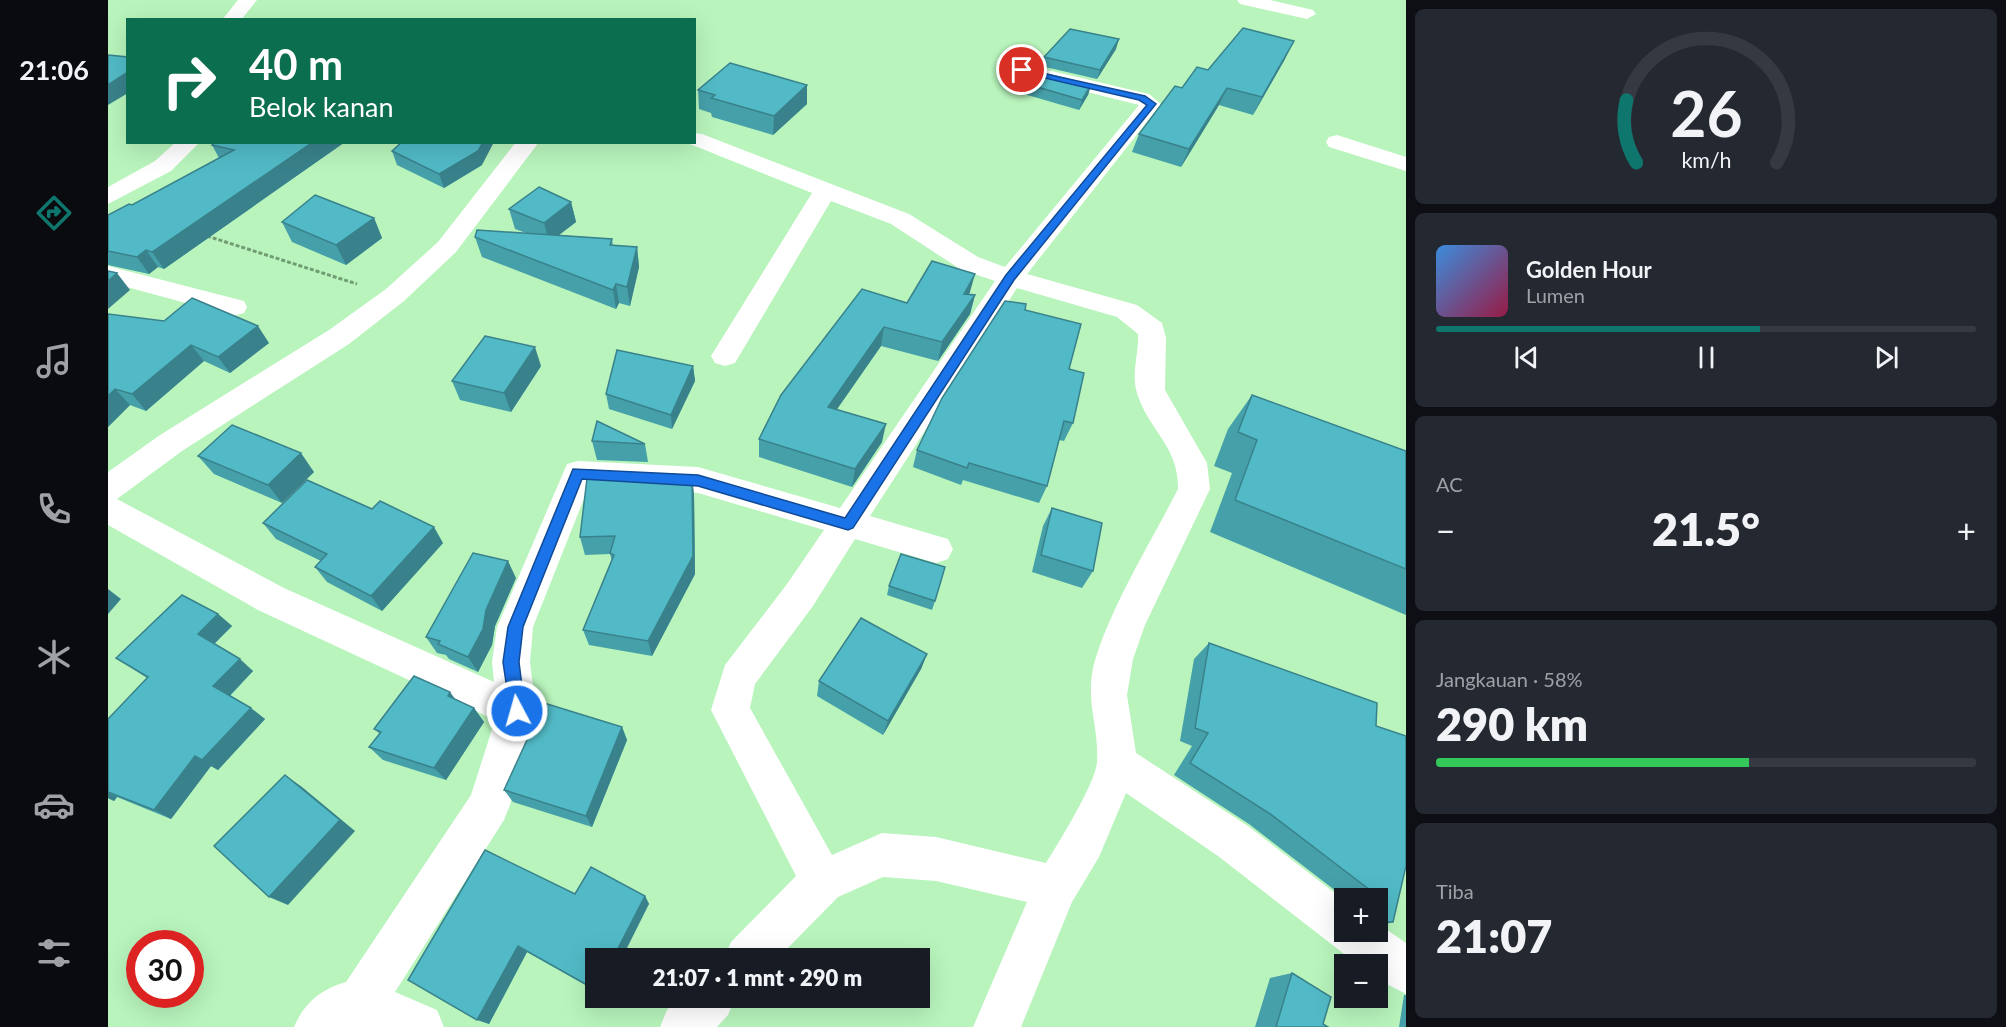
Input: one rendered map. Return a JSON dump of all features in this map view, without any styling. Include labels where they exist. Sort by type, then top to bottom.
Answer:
[{"type":"street","points":[[233,18],[248,0]]},
{"type":"street","points":[[1246,0],[1307,14]]},
{"type":"street","points":[[822,881],[730,710],[738,677],[800,596],[1010,278],[1152,104],[1142,98],[1022,70]]},
{"type":"street","points":[[696,140],[900,219],[969,263],[1010,278],[1127,311],[1152,330],[1154,346],[1148,379],[1152,398],[1188,451],[1196,475],[1194,489],[1127,624],[1114,659],[1108,695],[1118,764],[1084,842],[1056,887],[997,1027]]},
{"type":"street","points":[[1337,142],[1406,164]]},
{"type":"street","points":[[108,197],[163,166],[187,144]]},
{"type":"street","points":[[108,489],[171,442],[339,337],[395,295],[447,248],[503,171],[526,144]]},
{"type":"street","points":[[725,356],[826,190]]},
{"type":"street","points":[[108,274],[234,307]]},
{"type":"street","points":[[361,1002],[489,805],[517,711],[511,662],[515,627],[578,473],[698,480],[936,549]]},
{"type":"street","points":[[108,509],[271,599],[517,711]]},
{"type":"street","points":[[1118,764],[1233,841],[1334,920]]},
{"type":"street","points":[[757,948],[822,881],[882,855],[936,860],[1056,887]]},
{"type":"street","points":[[1365,942],[1406,970]]},
{"type":"street","points":[[318,1027],[339,1008],[361,1002],[420,1027]]},
{"type":"street","points":[[684,1027],[702,1008]]},
{"type":"path","points":[[206,236],[247,251],[395,295]]},
{"type":"building","points":[[1243,28],[1294,41],[1262,97],[1227,88],[1189,149],[1139,134],[1175,86],[1182,88],[1197,67],[1208,70]]},
{"type":"building","points":[[1070,29],[1119,39],[1100,70],[1044,57]]},
{"type":"building","points":[[108,55],[126,57],[126,73],[108,85]]},
{"type":"building","points":[[730,63],[807,85],[774,116],[711,98],[715,95],[698,90]]},
{"type":"building","points":[[1031,70],[1091,85],[1082,100],[1020,82]]},
{"type":"building","points":[[310,144],[152,252],[146,250],[137,257],[108,251],[108,215],[129,204],[132,205],[234,150],[212,145]]},
{"type":"building","points":[[400,144],[482,144],[478,151],[439,174],[392,151]]},
{"type":"building","points":[[539,187],[571,202],[544,223],[509,209]]},
{"type":"building","points":[[315,195],[374,218],[336,245],[282,222]]},
{"type":"building","points":[[477,230],[612,239],[610,245],[637,247],[627,287],[616,284],[613,290],[475,237]]},
{"type":"building","points":[[932,261],[975,274],[964,294],[975,295],[942,342],[884,327],[828,407],[886,424],[855,469],[759,439],[781,395],[862,289],[907,303]]},
{"type":"building","points":[[108,271],[117,273],[108,281]]},
{"type":"building","points":[[192,298],[258,326],[218,357],[191,345],[132,394],[115,389],[108,396],[108,314],[164,321]]},
{"type":"building","points":[[1005,301],[1026,304],[1025,310],[1081,324],[1069,369],[1084,373],[1073,423],[1064,421],[1047,486],[969,463],[967,468],[917,450],[942,398]]},
{"type":"building","points":[[485,336],[535,347],[504,393],[452,381]]},
{"type":"building","points":[[617,350],[693,366],[671,415],[606,394]]},
{"type":"building","points":[[1252,395],[1406,451],[1406,569],[1235,500],[1257,440],[1238,432]]},
{"type":"building","points":[[597,421],[645,444],[592,441]]},
{"type":"building","points":[[232,425],[301,453],[268,485],[198,456]]},
{"type":"building","points":[[588,470],[692,477],[693,556],[648,641],[583,630],[614,555],[610,553],[615,536],[580,537]]},
{"type":"building","points":[[307,480],[372,509],[380,501],[434,527],[371,596],[315,567],[327,554],[263,523]]},
{"type":"building","points":[[1052,508],[1102,523],[1093,571],[1041,555]]},
{"type":"building","points":[[473,553],[508,561],[486,610],[483,629],[468,657],[438,644],[440,641],[426,637]]},
{"type":"building","points":[[901,554],[945,567],[935,601],[889,586]]},
{"type":"building","points":[[182,595],[218,614],[198,634],[240,659],[213,686],[251,708],[202,760],[195,756],[154,810],[108,792],[108,719],[148,677],[116,658]]},
{"type":"building","points":[[861,618],[927,654],[888,721],[819,681]]},
{"type":"building","points":[[1209,643],[1377,703],[1376,726],[1406,736],[1406,866],[1393,922],[1388,922],[1388,888],[1367,888],[1269,813],[1190,763],[1208,733],[1195,728]]},
{"type":"building","points":[[414,676],[450,692],[448,696],[474,708],[434,768],[369,747],[381,732],[374,729]]},
{"type":"building","points":[[544,703],[622,727],[586,816],[504,790]]},
{"type":"building","points":[[285,775],[340,820],[269,897],[214,846]]},
{"type":"building","points":[[485,850],[575,894],[591,867],[645,896],[618,948],[585,948],[585,984],[518,946],[477,1020],[408,980]]},
{"type":"building","points":[[1292,973],[1331,997],[1323,1024],[1328,1027],[1276,1027]]},
{"type":"route","points":[[517,711],[511,662],[515,627],[578,473],[698,480],[848,524],[1010,278],[1152,104],[1142,98],[1022,70]]}]
